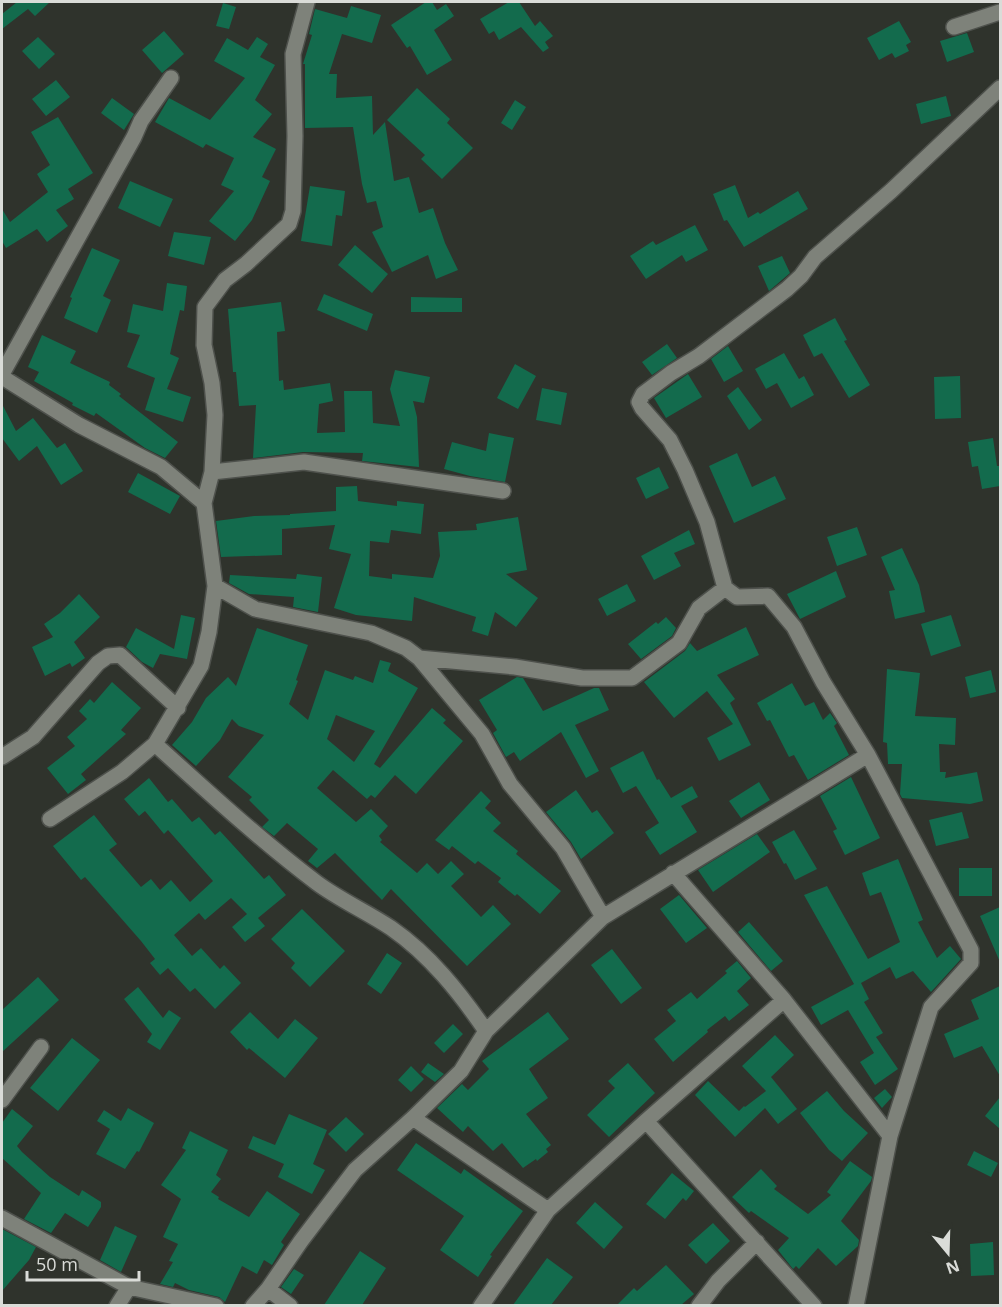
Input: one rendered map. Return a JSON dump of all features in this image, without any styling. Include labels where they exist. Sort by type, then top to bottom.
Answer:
[{"type":"street","points":[[50,819],[122,772],[155,744],[201,666],[209,632],[214,586],[204,504],[212,472],[215,415],[212,382],[204,345],[205,307],[225,280],[289,224],[293,211],[295,147],[293,54],[307,2]]},
{"type":"street","points":[[954,27],[1000,12]]},
{"type":"street","points":[[171,78],[141,121],[2,376],[79,425],[161,467],[204,504]]},
{"type":"street","points":[[856,1305],[890,1136],[931,1007],[971,963],[971,950],[868,755],[823,682],[794,627],[768,596],[737,597],[725,588],[707,522],[685,470],[670,440],[639,402],[643,394],[699,356],[787,289],[801,276],[815,257],[891,191],[1000,88]]},
{"type":"street","points":[[212,472],[304,462],[503,491]]},
{"type":"street","points":[[214,586],[255,609],[371,633],[406,648],[419,658],[482,734],[510,784],[563,848],[603,917]]},
{"type":"street","points":[[419,658],[515,667],[582,678],[632,678],[679,643],[699,608],[725,588]]},
{"type":"street","points":[[2,757],[33,737],[98,663],[108,656],[120,655],[178,708]]},
{"type":"street","points":[[155,744],[241,821],[319,884],[392,929],[432,963],[465,1001],[486,1031]]},
{"type":"street","points":[[253,1305],[268,1289],[355,1170],[461,1071],[486,1031],[603,917],[868,755]]},
{"type":"street","points":[[673,873],[784,1000],[890,1136]]},
{"type":"street","points":[[481,1305],[548,1210],[784,1000]]},
{"type":"street","points":[[2,1100],[41,1047]]},
{"type":"street","points":[[413,1118],[548,1210]]},
{"type":"street","points":[[646,1121],[814,1305]]},
{"type":"street","points":[[2,1218],[129,1287],[216,1305]]},
{"type":"street","points":[[699,1305],[718,1281],[758,1242]]},
{"type":"street","points":[[117,1305],[129,1287]]},
{"type":"street","points":[[268,1289],[290,1305]]},
{"type":"building","points":[[17,2],[50,2],[35,16],[28,9],[2,29],[2,14]]},
{"type":"building","points":[[426,2],[432,2],[437,10],[446,4],[454,16],[434,30],[452,60],[427,75],[410,46],[407,48],[391,25]]},
{"type":"building","points":[[509,2],[519,2],[535,26],[540,21],[553,36],[545,42],[549,48],[543,52],[521,27],[499,40],[494,31],[489,34],[480,19]]},
{"type":"building","points":[[223,3],[236,7],[229,29],[216,26]]},
{"type":"building","points":[[351,6],[381,15],[372,43],[342,34],[329,74],[337,74],[336,98],[372,96],[373,135],[385,122],[394,181],[409,177],[419,213],[433,208],[445,243],[458,270],[436,279],[428,255],[392,272],[372,232],[383,227],[376,201],[367,203],[353,127],[305,128],[305,64],[303,64],[312,35],[309,34],[315,9],[347,18]]},
{"type":"building","points":[[899,21],[911,42],[906,45],[909,51],[895,58],[892,53],[879,60],[867,38]]},
{"type":"building","points":[[164,31],[184,54],[162,73],[142,50]]},
{"type":"building","points":[[967,33],[974,52],[947,62],[940,41]]},
{"type":"building","points":[[38,37],[55,54],[39,69],[22,51]]},
{"type":"building","points":[[257,37],[268,44],[260,57],[275,65],[255,100],[272,114],[253,137],[276,149],[262,177],[270,181],[252,220],[235,241],[209,221],[234,191],[221,185],[234,158],[206,144],[203,148],[155,122],[169,98],[210,120],[245,78],[214,61],[227,38],[248,50]]},
{"type":"building","points":[[56,80],[70,97],[46,116],[32,99]]},
{"type":"building","points":[[417,88],[450,119],[447,123],[473,148],[442,179],[421,159],[425,155],[387,120]]},
{"type":"building","points":[[946,96],[951,116],[921,124],[916,104]]},
{"type":"building","points":[[112,98],[134,114],[124,130],[101,113]]},
{"type":"building","points":[[515,100],[526,107],[512,130],[501,123]]},
{"type":"building","points":[[58,117],[93,173],[68,189],[74,199],[56,210],[68,226],[47,242],[37,229],[6,248],[2,241],[2,209],[10,222],[48,192],[37,174],[50,165],[31,132]]},
{"type":"building","points":[[130,181],[173,199],[160,227],[118,208]]},
{"type":"building","points":[[735,185],[748,218],[758,212],[760,214],[798,191],[808,209],[744,247],[727,220],[724,221],[713,194]]},
{"type":"building","points":[[310,186],[345,191],[342,216],[336,215],[332,246],[301,241]]},
{"type":"building","points":[[695,225],[708,250],[686,262],[682,255],[646,279],[630,256],[653,241],[656,245]]},
{"type":"building","points":[[174,232],[211,237],[204,265],[168,256]]},
{"type":"building","points":[[355,245],[388,274],[372,293],[338,265]]},
{"type":"building","points":[[92,248],[120,260],[103,296],[111,300],[97,333],[64,318],[72,298],[70,297]]},
{"type":"building","points":[[782,256],[790,273],[769,291],[758,266]]},
{"type":"building","points":[[167,283],[187,286],[184,311],[180,310],[170,354],[179,358],[167,389],[191,397],[183,422],[145,410],[155,378],[127,367],[140,335],[127,332],[133,304],[163,311]]},
{"type":"building","points":[[324,294],[373,314],[367,331],[317,310]]},
{"type":"building","points":[[411,297],[462,298],[462,312],[411,312]]},
{"type":"building","points":[[281,302],[285,331],[277,332],[279,381],[283,380],[284,390],[330,383],[333,401],[319,404],[317,433],[345,432],[344,391],[372,391],[373,423],[400,426],[390,389],[395,370],[430,377],[424,403],[413,401],[417,417],[419,467],[362,461],[363,453],[303,452],[253,458],[256,405],[239,406],[236,372],[233,372],[228,309]]},
{"type":"building","points":[[835,318],[847,340],[844,341],[870,385],[849,398],[822,353],[814,357],[803,335]]},
{"type":"building","points":[[42,335],[76,351],[70,363],[110,382],[109,385],[121,394],[119,396],[178,442],[165,458],[145,448],[96,413],[94,416],[72,405],[73,403],[34,381],[39,372],[28,367]]},
{"type":"building","points":[[667,344],[677,358],[652,375],[642,362]]},
{"type":"building","points":[[728,346],[743,371],[724,382],[711,359]]},
{"type":"building","points":[[784,353],[799,379],[804,376],[814,395],[791,408],[777,383],[766,389],[755,369]]},
{"type":"building","points":[[515,364],[536,376],[518,409],[497,398]]},
{"type":"building","points":[[688,374],[702,397],[666,418],[654,398]]},
{"type":"building","points":[[960,376],[961,418],[935,419],[934,377]]},
{"type":"building","points":[[738,387],[762,420],[749,430],[727,396]]},
{"type":"building","points":[[542,388],[567,393],[561,425],[536,420]]},
{"type":"building","points":[[2,404],[16,431],[33,418],[57,448],[65,443],[83,471],[61,485],[37,446],[19,461],[2,438]]},
{"type":"building","points":[[489,433],[514,438],[505,482],[444,469],[452,442],[486,451]]},
{"type":"building","points":[[993,438],[997,466],[1000,466],[1000,486],[982,489],[978,466],[972,467],[968,442]]},
{"type":"building","points":[[737,453],[752,487],[775,476],[786,499],[734,523],[709,466]]},
{"type":"building","points":[[659,467],[669,488],[646,499],[636,478]]},
{"type":"building","points":[[138,473],[180,496],[170,514],[128,492]]},
{"type":"building","points":[[357,486],[358,501],[397,506],[397,501],[424,504],[421,534],[391,530],[389,543],[370,541],[369,576],[392,579],[392,574],[433,578],[440,556],[438,532],[477,530],[476,524],[518,517],[527,570],[506,574],[538,598],[516,627],[495,612],[488,636],[472,631],[476,617],[414,597],[412,621],[356,615],[334,608],[351,554],[329,549],[335,525],[282,529],[282,555],[221,557],[216,521],[254,516],[336,511],[336,487]]},
{"type":"building","points":[[857,527],[867,555],[837,566],[827,537]]},
{"type":"building","points":[[689,530],[695,544],[674,553],[681,566],[654,580],[641,556]]},
{"type":"building","points":[[902,548],[919,585],[925,612],[895,619],[889,591],[895,590],[881,557]]},
{"type":"building","points":[[836,571],[846,597],[800,619],[787,594]]},
{"type":"building","points":[[297,574],[322,577],[318,612],[293,607],[294,597],[249,594],[229,583],[230,575],[296,579]]},
{"type":"building","points":[[627,584],[636,601],[607,616],[598,599]]},
{"type":"building","points":[[79,594],[100,617],[74,642],[85,658],[72,667],[70,663],[45,676],[32,647],[53,637],[44,624],[60,613]]},
{"type":"building","points":[[181,615],[195,618],[187,659],[160,654],[153,668],[142,662],[126,647],[136,628],[174,649]]},
{"type":"building","points":[[951,615],[961,646],[931,656],[921,624]]},
{"type":"building","points":[[666,617],[676,628],[672,636],[641,659],[628,644]]},
{"type":"building","points":[[746,627],[759,655],[717,675],[735,699],[730,703],[751,745],[719,761],[707,738],[733,724],[707,691],[674,718],[644,682],[685,651],[690,643],[697,651]]},
{"type":"building","points":[[257,628],[308,645],[289,704],[308,720],[325,670],[353,680],[355,676],[373,683],[380,660],[391,663],[388,671],[418,688],[374,764],[380,768],[432,708],[446,720],[443,723],[463,741],[416,794],[395,775],[375,798],[371,795],[367,799],[333,770],[317,788],[356,822],[371,809],[388,826],[379,836],[382,840],[380,842],[417,873],[427,863],[438,874],[451,861],[464,874],[451,886],[481,917],[493,905],[511,924],[467,966],[391,889],[382,900],[335,853],[317,868],[308,861],[318,849],[287,823],[274,836],[262,827],[269,820],[249,800],[252,797],[228,777],[264,735],[239,726],[232,719],[220,740],[196,766],[172,745],[192,722],[206,698],[228,677],[236,686]],"holes":[[[336,715],[375,731],[354,762],[327,739]]]},
{"type":"building","points":[[887,669],[920,673],[915,716],[956,718],[955,745],[939,744],[940,772],[946,772],[945,778],[977,772],[983,801],[970,804],[902,798],[900,794],[902,764],[888,764],[887,743],[883,742]]},
{"type":"building","points":[[991,670],[996,692],[970,698],[965,677]]},
{"type":"building","points":[[517,677],[523,678],[543,711],[594,688],[599,688],[609,710],[575,725],[599,771],[586,778],[561,732],[520,761],[514,752],[506,757],[493,733],[497,730],[479,700]]},
{"type":"building","points":[[112,682],[141,708],[121,730],[126,734],[81,774],[86,780],[68,794],[47,768],[75,746],[67,737],[87,719],[79,711],[90,699],[94,703]]},
{"type":"building","points":[[792,683],[805,706],[814,702],[823,720],[830,713],[837,723],[834,726],[849,755],[808,780],[794,755],[789,757],[770,720],[767,721],[757,703]]},
{"type":"building","points":[[643,751],[657,780],[659,779],[671,798],[692,786],[698,797],[681,806],[697,832],[660,855],[645,832],[659,823],[636,786],[623,793],[610,768]]},
{"type":"building","points":[[851,777],[880,838],[845,855],[833,831],[837,829],[820,796]]},
{"type":"building","points":[[149,778],[168,802],[172,799],[192,822],[199,817],[215,835],[220,831],[264,879],[269,875],[286,895],[258,918],[265,926],[245,942],[232,927],[247,914],[231,898],[205,920],[199,913],[174,935],[192,956],[201,948],[220,969],[224,965],[241,983],[215,1009],[195,988],[190,992],[168,968],[160,975],[150,963],[155,959],[141,941],[85,877],[81,880],[53,846],[94,815],[117,844],[109,850],[141,887],[151,879],[160,890],[171,880],[190,902],[213,881],[168,830],[164,834],[145,811],[139,816],[124,799]]},
{"type":"building","points":[[759,782],[770,800],[741,818],[729,801]]},
{"type":"building","points":[[576,790],[592,813],[597,810],[614,833],[581,859],[571,842],[546,812]]},
{"type":"building","points":[[481,791],[491,801],[485,808],[501,823],[493,831],[518,851],[516,854],[561,891],[540,914],[517,894],[515,896],[498,882],[501,878],[478,861],[475,864],[452,846],[449,850],[435,840]]},
{"type":"building","points":[[962,812],[969,838],[936,846],[929,820]]},
{"type":"building","points":[[794,830],[817,869],[795,880],[772,842]]},
{"type":"building","points":[[757,834],[770,852],[713,892],[698,870]]},
{"type":"building","points":[[898,859],[923,920],[918,922],[937,958],[950,946],[961,959],[931,992],[913,971],[896,979],[890,967],[861,983],[869,999],[864,1002],[883,1033],[876,1037],[898,1069],[875,1085],[860,1062],[874,1053],[848,1010],[821,1025],[811,1007],[854,984],[804,895],[827,886],[868,959],[900,942],[881,892],[870,896],[862,873]]},
{"type":"building","points":[[959,868],[992,868],[992,896],[959,896]]},
{"type":"building","points":[[679,895],[707,928],[686,943],[660,909]]},
{"type":"building","points":[[1000,907],[1000,962],[980,916]]},
{"type":"building","points":[[302,909],[345,951],[310,987],[291,968],[295,963],[271,939]]},
{"type":"building","points":[[749,922],[783,961],[771,971],[738,932]]},
{"type":"building","points":[[612,949],[642,988],[621,1004],[591,965]]},
{"type":"building","points":[[387,953],[402,963],[381,994],[367,984]]},
{"type":"building","points":[[737,961],[751,978],[737,991],[749,1005],[729,1021],[725,1016],[673,1062],[654,1039],[676,1021],[667,1010],[691,992],[697,999],[727,973],[725,971]]},
{"type":"building","points":[[38,977],[59,1000],[2,1052],[2,1010]]},
{"type":"building","points":[[1000,986],[1000,1076],[982,1046],[954,1058],[944,1034],[979,1019],[971,1000]]},
{"type":"building","points":[[138,987],[163,1018],[169,1010],[181,1018],[160,1050],[147,1042],[152,1034],[124,999]]},
{"type":"building","points":[[250,1012],[278,1039],[295,1019],[318,1038],[285,1078],[249,1048],[247,1050],[230,1032]]},
{"type":"building","points":[[548,1012],[569,1039],[529,1069],[548,1098],[526,1114],[551,1145],[546,1149],[548,1152],[523,1168],[502,1143],[493,1151],[468,1126],[463,1132],[437,1108],[462,1084],[468,1090],[489,1069],[482,1061]]},
{"type":"building","points":[[453,1024],[463,1034],[444,1053],[434,1043]]},
{"type":"building","points":[[775,1035],[794,1055],[771,1077],[797,1109],[778,1124],[765,1108],[735,1137],[695,1095],[708,1081],[739,1111],[745,1107],[766,1091],[742,1066]]},
{"type":"building","points":[[72,1038],[100,1060],[58,1111],[30,1088]]},
{"type":"building","points":[[428,1063],[444,1074],[435,1082],[421,1072]]},
{"type":"building","points":[[628,1063],[655,1093],[609,1137],[587,1115],[615,1088],[608,1081]]},
{"type":"building","points":[[411,1066],[424,1079],[411,1092],[398,1080]]},
{"type":"building","points":[[885,1089],[892,1097],[882,1108],[874,1098]]},
{"type":"building","points":[[827,1091],[844,1111],[868,1133],[842,1161],[829,1150],[800,1113]]},
{"type":"building","points":[[1000,1097],[1000,1129],[985,1116]]},
{"type":"building","points":[[128,1108],[154,1123],[139,1152],[137,1151],[125,1169],[96,1154],[110,1129],[97,1121],[104,1110],[121,1121]]},
{"type":"building","points":[[12,1109],[33,1126],[17,1146],[22,1152],[50,1177],[79,1196],[82,1190],[101,1202],[101,1207],[88,1227],[65,1213],[51,1233],[24,1219],[41,1193],[2,1158],[2,1123]]},
{"type":"building","points":[[289,1114],[327,1130],[313,1164],[325,1170],[312,1194],[278,1177],[284,1164],[248,1148],[253,1136],[275,1145]]},
{"type":"building","points":[[346,1117],[364,1134],[346,1152],[328,1134]]},
{"type":"building","points":[[190,1131],[228,1150],[216,1175],[221,1179],[211,1192],[219,1197],[218,1199],[249,1217],[267,1191],[300,1214],[281,1242],[284,1245],[272,1265],[264,1260],[257,1274],[242,1266],[225,1302],[219,1297],[189,1290],[175,1283],[173,1287],[160,1284],[173,1262],[169,1261],[178,1244],[163,1237],[181,1199],[161,1185],[186,1150],[182,1148]]},
{"type":"building","points":[[416,1143],[461,1174],[464,1169],[523,1211],[490,1255],[492,1256],[478,1277],[440,1250],[464,1216],[397,1170]]},
{"type":"building","points":[[974,1151],[998,1163],[991,1177],[967,1165]]},
{"type":"building","points":[[850,1161],[872,1177],[841,1221],[859,1240],[858,1246],[836,1266],[818,1248],[799,1269],[796,1266],[793,1269],[778,1250],[789,1238],[751,1211],[749,1213],[732,1197],[761,1169],[777,1186],[774,1189],[808,1214],[831,1195],[827,1192]]},
{"type":"building","points":[[672,1173],[694,1191],[686,1201],[683,1198],[665,1219],[646,1204]]},
{"type":"building","points":[[595,1202],[623,1227],[604,1249],[576,1223]]},
{"type":"building","points":[[713,1223],[730,1241],[706,1264],[688,1245]]},
{"type":"building","points":[[115,1226],[137,1236],[121,1272],[100,1260]]},
{"type":"building","points":[[2,1229],[36,1247],[29,1260],[2,1291]]},
{"type":"building","points":[[993,1242],[994,1275],[971,1276],[970,1244]]},
{"type":"building","points":[[360,1251],[386,1268],[362,1305],[324,1305]]},
{"type":"building","points":[[547,1258],[573,1277],[551,1305],[513,1305]]},
{"type":"building","points":[[666,1265],[694,1294],[681,1305],[617,1305],[634,1288],[637,1291]]},
{"type":"building","points":[[294,1269],[304,1275],[291,1294],[281,1287]]}]
